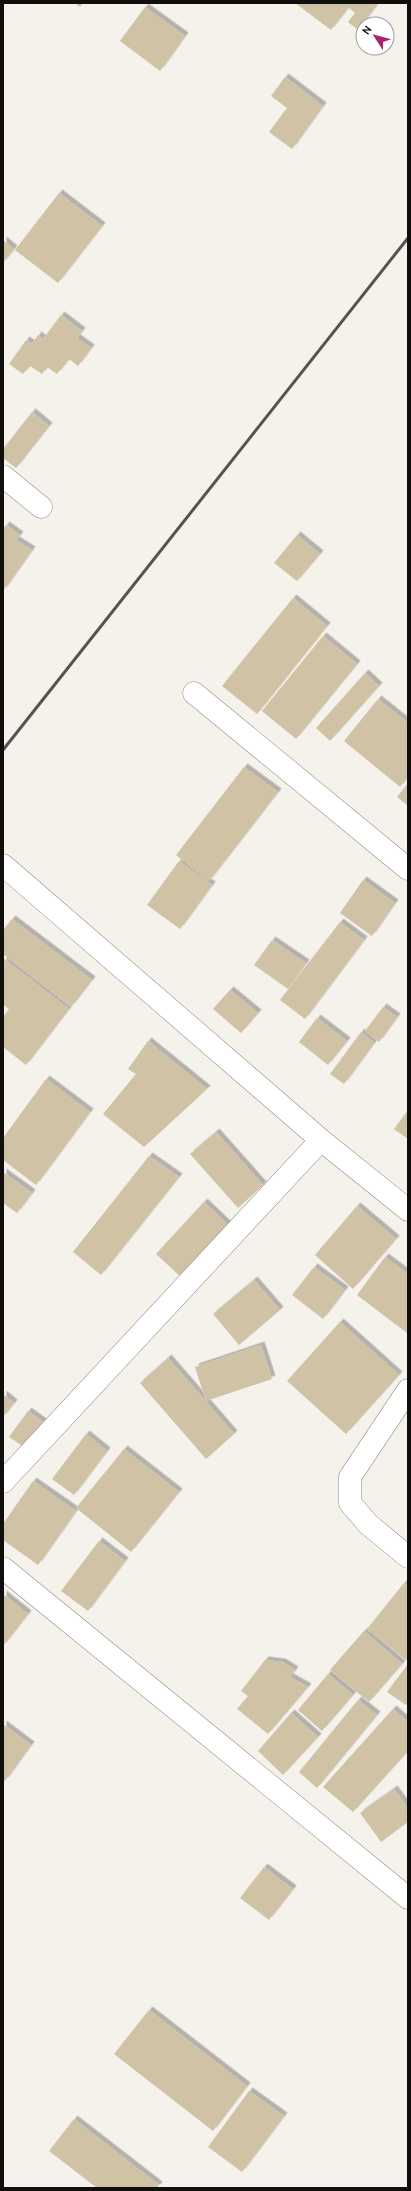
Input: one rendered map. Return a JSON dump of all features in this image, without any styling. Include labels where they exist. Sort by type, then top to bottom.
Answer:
[{"type":"street","points":[[3,476],[41,507]]},
{"type":"street","points":[[194,693],[408,869]]},
{"type":"street","points":[[3,865],[321,1140],[408,1210]]},
{"type":"street","points":[[3,1482],[321,1140]]},
{"type":"street","points":[[408,1390],[350,1477],[350,1503],[368,1524],[408,1557]]},
{"type":"street","points":[[3,1568],[408,1898]]},
{"type":"building","points":[[75,3],[83,3],[80,7]]},
{"type":"building","points":[[295,3],[340,3],[347,9],[331,30]]},
{"type":"building","points":[[343,3],[378,3],[368,16],[355,16],[355,28],[348,22],[355,13]]},
{"type":"building","points":[[145,7],[185,36],[160,71],[120,41]]},
{"type":"building","points":[[285,77],[323,106],[292,149],[269,132],[287,108],[271,96]]},
{"type":"building","points":[[59,193],[102,226],[58,283],[15,250]]},
{"type":"building","points":[[3,240],[14,249],[3,263]]},
{"type":"building","points":[[61,315],[82,331],[77,338],[91,348],[78,366],[69,359],[57,374],[47,367],[42,374],[30,366],[23,374],[9,364],[26,340],[32,344],[38,335],[43,339]]},
{"type":"building","points":[[32,412],[49,426],[16,468],[3,458],[3,449]]},
{"type":"building","points":[[6,525],[20,535],[16,540],[32,550],[3,591],[3,529]]},
{"type":"building","points":[[297,535],[320,554],[297,581],[274,563]]},
{"type":"building","points":[[293,598],[327,626],[257,714],[222,686]]},
{"type":"building","points":[[323,636],[357,664],[296,739],[262,711]]},
{"type":"building","points":[[365,673],[379,686],[330,741],[316,728]]},
{"type":"building","points":[[378,699],[408,723],[408,777],[400,787],[344,741]]},
{"type":"building","points":[[244,767],[278,792],[209,881],[176,855]]},
{"type":"building","points":[[408,783],[408,806],[397,797]]},
{"type":"building","points":[[179,861],[212,885],[180,929],[147,905]]},
{"type":"building","points":[[363,880],[395,903],[372,936],[340,913]]},
{"type":"building","points":[[12,919],[92,980],[71,1007],[3,954],[3,930]]},
{"type":"building","points":[[340,922],[364,940],[305,1019],[280,1000]]},
{"type":"building","points":[[272,940],[306,963],[288,989],[254,965]]},
{"type":"building","points":[[3,958],[69,1009],[26,1065],[3,1047],[3,1017],[9,1009],[3,1005]]},
{"type":"building","points":[[230,990],[258,1013],[241,1033],[213,1009]]},
{"type":"building","points":[[383,1007],[397,1017],[379,1042],[365,1031]]},
{"type":"building","points":[[317,1018],[347,1041],[328,1065],[299,1042]]},
{"type":"building","points":[[361,1032],[374,1043],[344,1084],[330,1074]]},
{"type":"building","points":[[148,1041],[207,1089],[144,1147],[103,1114],[136,1074],[128,1069]]},
{"type":"building","points":[[46,1079],[90,1112],[36,1185],[3,1160],[3,1138]]},
{"type":"building","points":[[408,1110],[408,1139],[394,1129]]},
{"type":"building","points":[[216,1132],[263,1185],[238,1208],[190,1154]]},
{"type":"building","points":[[149,1156],[179,1177],[101,1275],[73,1252]]},
{"type":"building","points":[[3,1172],[32,1193],[17,1213],[3,1203]]},
{"type":"building","points":[[204,1202],[229,1226],[181,1277],[156,1254]]},
{"type":"building","points":[[357,1206],[396,1239],[353,1289],[315,1255]]},
{"type":"building","points":[[385,1257],[408,1274],[407,1333],[357,1295]]},
{"type":"building","points":[[314,1267],[345,1290],[323,1319],[292,1295]]},
{"type":"building","points":[[254,1280],[280,1310],[239,1345],[213,1314]]},
{"type":"building","points":[[340,1322],[399,1375],[346,1434],[287,1381]]},
{"type":"building","points":[[261,1345],[272,1379],[206,1401],[195,1367]]},
{"type":"building","points":[[168,1358],[234,1434],[206,1459],[140,1383]]},
{"type":"building","points":[[3,1394],[14,1403],[3,1417]]},
{"type":"building","points":[[28,1411],[43,1422],[24,1447],[9,1437]]},
{"type":"building","points":[[86,1434],[107,1451],[74,1495],[52,1479]]},
{"type":"building","points":[[124,1449],[179,1492],[131,1552],[76,1508]]},
{"type":"building","points":[[33,1481],[76,1511],[38,1565],[3,1540],[3,1524]]},
{"type":"building","points":[[99,1541],[125,1561],[88,1611],[61,1591]]},
{"type":"building","points":[[404,1583],[408,1586],[408,1658],[406,1660],[367,1629]]},
{"type":"building","points":[[3,1594],[28,1614],[3,1646]]},
{"type":"building","points":[[364,1631],[402,1664],[369,1702],[330,1670]]},
{"type":"building","points":[[265,1660],[282,1662],[295,1670],[290,1677],[308,1687],[268,1734],[237,1709],[248,1696],[241,1691]]},
{"type":"building","points":[[408,1664],[408,1702],[406,1705],[387,1692]]},
{"type":"building","points":[[328,1674],[353,1695],[322,1731],[298,1710]]},
{"type":"building","points":[[358,1700],[377,1715],[317,1788],[299,1772]]},
{"type":"building","points":[[393,1709],[408,1722],[408,1751],[353,1812],[323,1787]]},
{"type":"building","points":[[291,1713],[318,1737],[283,1775],[258,1751]]},
{"type":"building","points":[[3,1724],[31,1745],[5,1781],[3,1779]]},
{"type":"building","points":[[394,1789],[408,1808],[408,1822],[381,1842],[360,1813]]},
{"type":"building","points":[[264,1867],[293,1889],[269,1920],[240,1898]]},
{"type":"building","points":[[149,2010],[247,2086],[213,2131],[114,2054]]},
{"type":"building","points":[[249,2091],[284,2116],[242,2172],[208,2147]]},
{"type":"building","points":[[74,2119],[159,2185],[157,2188],[97,2188],[49,2151]]},
{"type":"railway","points":[[3,750],[408,238]]}]
